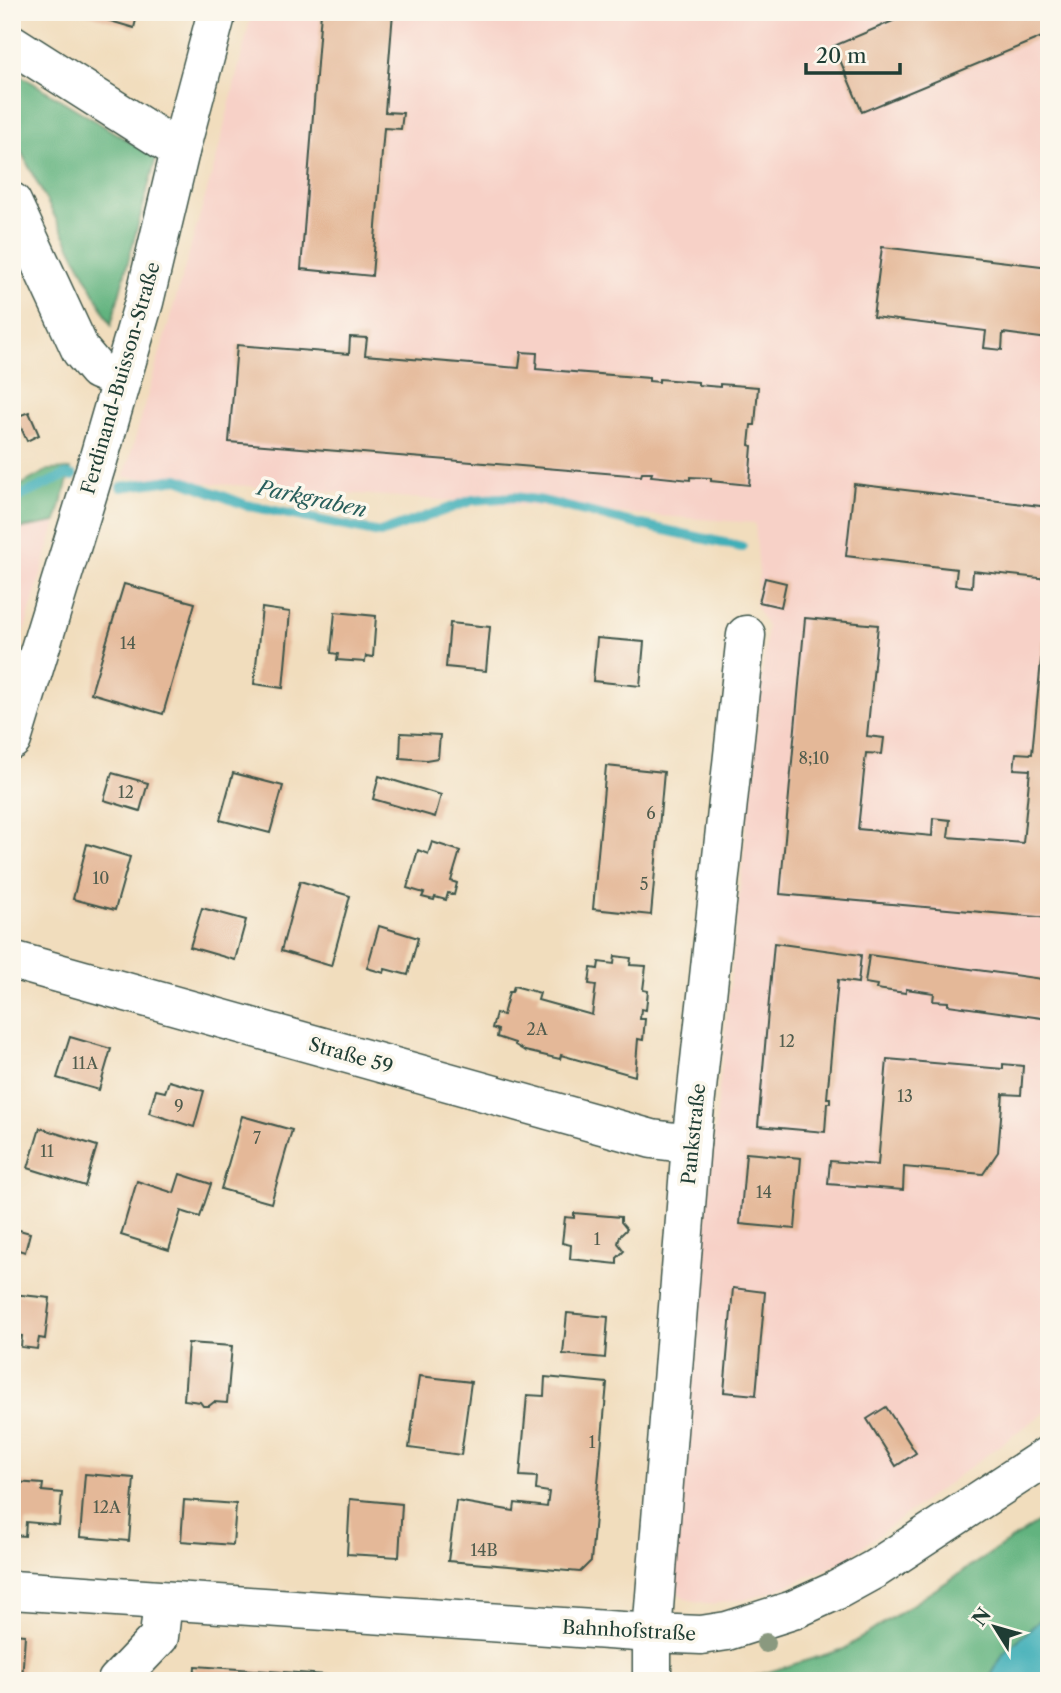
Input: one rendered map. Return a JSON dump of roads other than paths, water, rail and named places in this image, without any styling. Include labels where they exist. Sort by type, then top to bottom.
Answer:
[{"type":"street","name":"Ferdinand-Buisson-Straße","points":[[12,740],[144,302],[217,12]]},
{"type":"street","points":[[12,44],[180,151]]},
{"type":"street","points":[[12,202],[81,351],[97,370],[121,380]]},
{"type":"street","name":"Pankstraße","points":[[652,1681],[652,1633],[691,1144],[746,635]]},
{"type":"street","name":"Straße 59","points":[[12,960],[652,1139],[691,1144]]},
{"type":"street","name":"Bahnhofstraße","points":[[12,1590],[701,1635],[727,1631],[793,1610],[835,1591],[875,1569],[1049,1455]]},
{"type":"street","points":[[125,1678],[159,1637],[163,1601]]},
{"type":"water","points":[[1049,1612],[1049,1681],[988,1681],[1004,1653]]},
{"type":"waterway","name":"Parkgraben","points":[[12,500],[66,475],[73,476]]},
{"type":"waterway","name":"Parkgraben","points":[[121,487],[178,479],[246,505],[380,533],[473,500],[515,497],[543,501],[742,547]]}]
